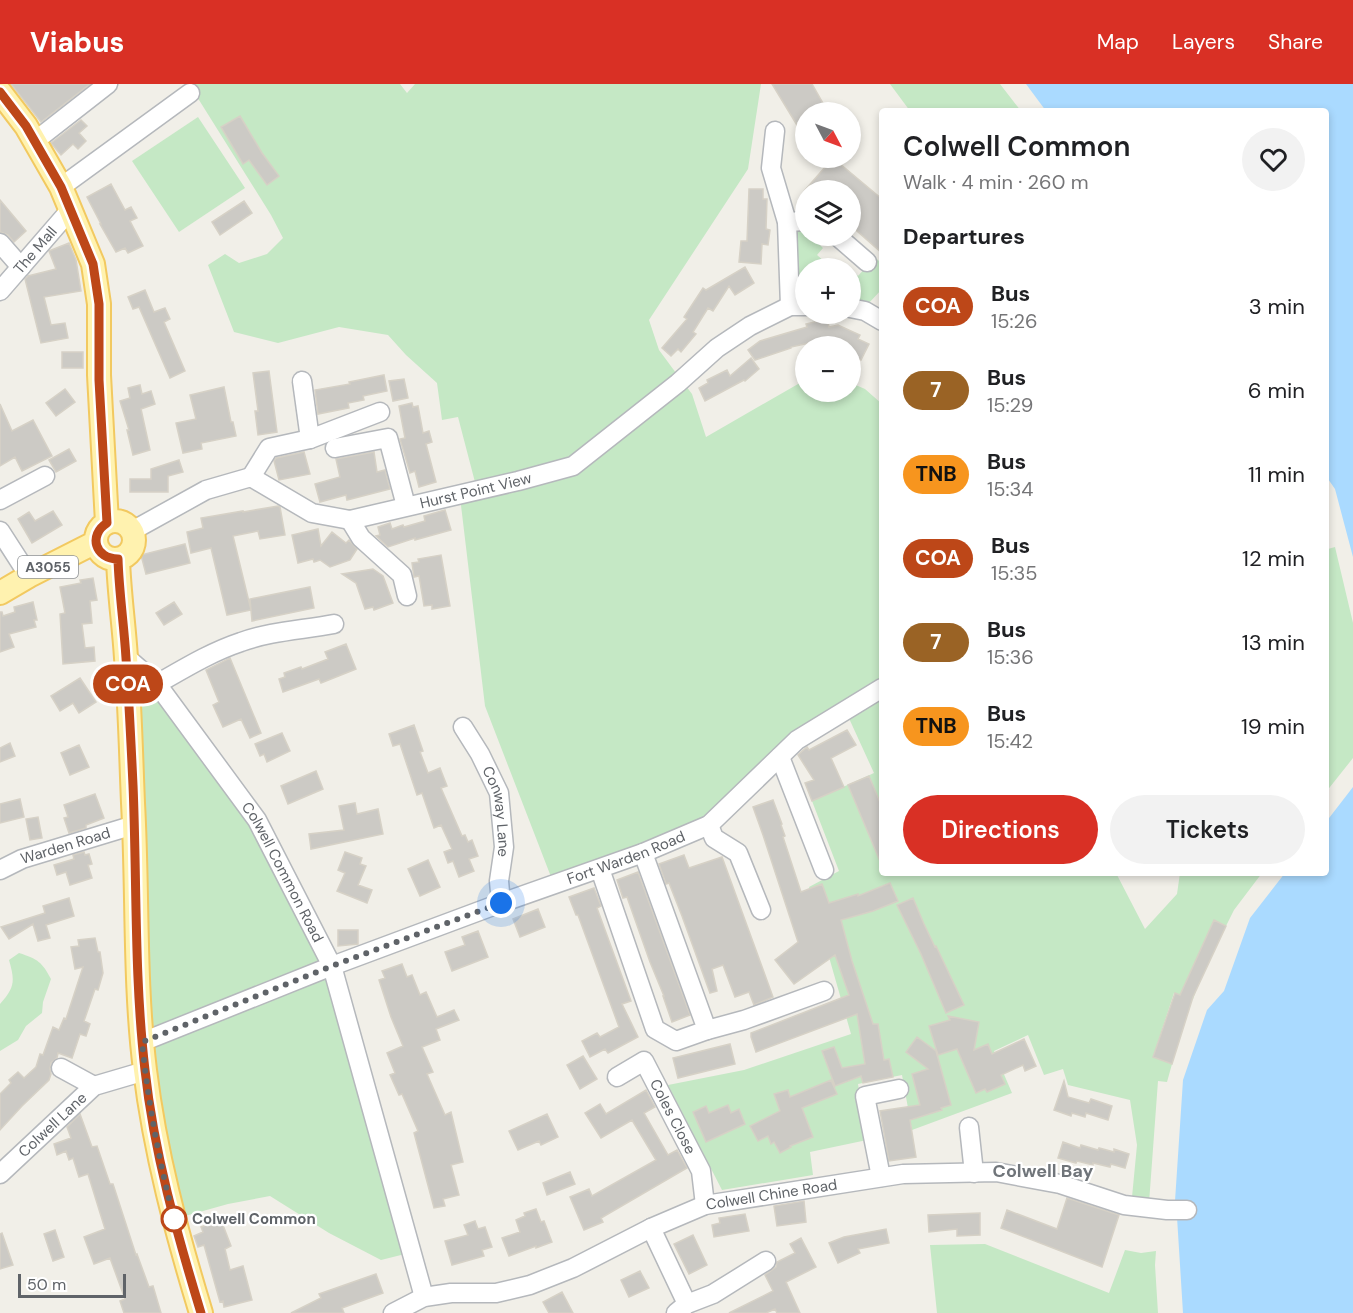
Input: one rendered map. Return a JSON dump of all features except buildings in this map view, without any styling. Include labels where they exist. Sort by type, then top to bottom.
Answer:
[{"type":"main road","points":[[0,92],[26,126],[61,187],[93,264],[99,304],[101,532],[98,550],[111,559],[124,557],[130,552],[134,544],[134,537],[129,526],[120,521],[113,521],[101,532]]},
{"type":"main road","name":"A3055","points":[[0,593],[101,532]]},
{"type":"main road","points":[[118,559],[126,657],[134,825],[135,914],[145,1071],[156,1141],[172,1213],[201,1313]]},
{"type":"street","points":[[35,141],[108,84]]},
{"type":"street","points":[[61,187],[190,93]]},
{"type":"street","name":"Hurst Point View","points":[[775,131],[771,168],[787,222],[795,289]]},
{"type":"street","name":"The Mall","points":[[0,291],[71,209]]},
{"type":"street","points":[[787,222],[795,222]]},
{"type":"street","points":[[0,243],[21,267]]},
{"type":"street","points":[[849,246],[867,262]]},
{"type":"street","name":"Hurst Point View","points":[[251,477],[312,513],[350,520],[573,466],[678,383],[717,348],[750,326],[795,307]]},
{"type":"street","points":[[861,310],[879,319]]},
{"type":"street","points":[[302,381],[310,439]]},
{"type":"street","points":[[132,531],[206,490],[251,477],[269,448],[310,439],[380,414]]},
{"type":"street","points":[[335,448],[388,438],[406,506]]},
{"type":"street","points":[[0,500],[45,476]]},
{"type":"street","points":[[350,520],[361,538],[402,575],[407,596]]},
{"type":"street","points":[[0,531],[29,576]]},
{"type":"street","points":[[157,684],[204,656],[243,641],[276,633],[334,624]]},
{"type":"street","name":"Colwell Common Road","points":[[126,657],[157,684],[257,820],[332,966],[424,1297]]},
{"type":"street","name":"Fort Warden Road","points":[[142,1042],[332,966],[643,853],[709,825],[797,740],[879,690]]},
{"type":"street","name":"Conway Lane","points":[[463,727],[480,754],[498,793],[504,848],[499,881],[501,903]]},
{"type":"street","points":[[780,757],[824,870]]},
{"type":"street","name":"Warden Road","points":[[0,870],[22,859],[134,825]]},
{"type":"street","points":[[709,825],[714,838],[738,853],[761,910]]},
{"type":"street","points":[[643,853],[707,1030]]},
{"type":"street","points":[[600,869],[655,1029],[676,1041],[744,1020],[824,991]]},
{"type":"street","name":"Coles Close","points":[[617,1077],[644,1061],[701,1171],[705,1205]]},
{"type":"street","points":[[61,1068],[94,1086]]},
{"type":"street","name":"Colwell Lane","points":[[0,1174],[94,1086],[145,1071]]},
{"type":"street","points":[[880,1177],[865,1096],[899,1089]]},
{"type":"street","points":[[969,1127],[974,1173]]},
{"type":"street","name":"Colwell Chine Road","points":[[393,1313],[424,1297],[451,1293],[496,1293],[530,1285],[573,1268],[651,1228],[705,1205],[903,1174],[996,1172],[1060,1184],[1124,1205],[1187,1210]]},
{"type":"street","points":[[651,1228],[682,1309],[713,1294],[766,1261]]},
{"type":"green space","points":[[189,84],[400,84],[407,93],[415,84],[761,84],[748,169],[649,320],[659,350],[679,377],[571,463],[476,486],[458,417],[442,420],[437,383],[388,335],[339,327],[278,343],[234,332],[208,265],[225,254],[239,263],[267,254],[283,238]]},
{"type":"green space","points":[[890,84],[1000,84],[1019,108],[908,108]]},
{"type":"green space","points":[[198,117],[245,188],[179,232],[132,161]]},
{"type":"green space","points":[[796,246],[821,246],[823,248],[817,255],[820,258],[796,258]]},
{"type":"green space","points":[[875,257],[879,261],[879,292],[868,304],[861,303],[861,273]]},
{"type":"green space","points":[[683,382],[692,394],[706,437],[795,386],[795,402],[861,402],[861,387],[879,401],[879,876],[1118,876],[1145,929],[1177,894],[1180,876],[1260,876],[1234,910],[1226,926],[1214,921],[1184,986],[1196,991],[1193,999],[1174,993],[1153,1057],[1172,1064],[1167,1082],[1158,1081],[1149,1203],[1132,1197],[1137,1145],[1130,1100],[1068,1085],[1063,1069],[1044,1075],[1028,1035],[994,1051],[1012,1093],[912,1130],[902,1075],[858,1084],[867,1140],[810,1152],[813,1175],[722,1190],[668,1085],[744,1070],[851,1034],[809,887],[839,871],[812,801],[874,773],[847,714],[857,699],[706,822],[553,882],[485,706],[460,497],[574,469]]},
{"type":"green space","points":[[1335,547],[1353,623],[1353,758],[1329,788],[1329,549]]},
{"type":"green space","name":"Colwell Common","points":[[136,677],[158,696],[248,821],[329,977],[405,1254],[381,1260],[329,1233],[270,1196],[228,1204],[178,1218],[147,1034]]},
{"type":"green space","points":[[19,953],[39,962],[51,979],[43,1002],[42,1013],[26,1026],[18,1040],[0,1051],[0,1004],[9,993],[12,984],[9,960]]},
{"type":"green space","points":[[985,1244],[1109,1293],[1125,1250],[1141,1253],[1156,1251],[1158,1313],[937,1313],[930,1245]]},
{"type":"water","points":[[1026,84],[1353,84],[1353,557],[1335,489],[1329,480],[1329,108],[1044,108]]},
{"type":"water","points":[[1353,787],[1353,1313],[1183,1313],[1177,1217],[1186,1201],[1175,1201],[1183,1080],[1207,1010],[1224,991],[1250,918],[1283,876],[1329,876],[1329,818]]},
{"type":"bus line","name":"COA","points":[[0,92],[26,126],[61,187],[93,264],[99,304],[99,380],[107,523],[99,529],[96,542],[98,550],[103,555],[111,559],[118,559],[126,657],[142,1042],[156,1141],[172,1213],[201,1313]]},
{"type":"place","name":"Colwell Common","points":[[174,1219]]},
{"type":"district","name":"Colwell Bay","points":[[1043,1171]]},
{"type":"route","points":[[174,1219],[156,1141],[142,1042],[332,966],[501,903]]}]
